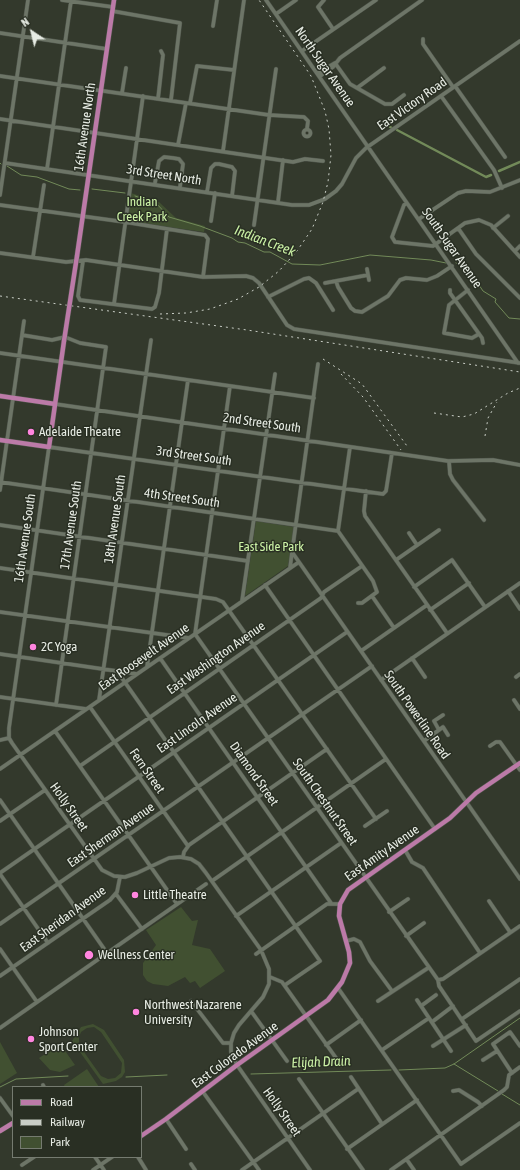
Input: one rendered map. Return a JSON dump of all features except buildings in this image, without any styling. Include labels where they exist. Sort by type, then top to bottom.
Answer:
[{"type":"main road","name":"16th Avenue North","points":[[64,341],[114,0]]},
{"type":"main road","name":"16th Avenue South","points":[[49,447],[64,341]]},
{"type":"main road","name":"2nd Street South","points":[[0,396],[56,404]]},
{"type":"main road","name":"3rd Street South","points":[[0,440],[49,447]]},
{"type":"main road","name":"East Amity Avenue","points":[[340,904],[348,890],[435,829],[456,813],[484,788],[518,764]]},
{"type":"main road","points":[[338,988],[347,974],[350,963],[346,941],[340,921],[340,904]]},
{"type":"main road","name":"East Colorado Avenue","points":[[142,1135],[204,1092],[237,1065],[321,1006],[338,988]]},
{"type":"main road","points":[[0,1131],[12,1123]]},
{"type":"street","points":[[0,195],[28,0]]},
{"type":"street","points":[[62,0],[77,1],[180,22],[170,100]]},
{"type":"street","points":[[213,26],[217,0]]},
{"type":"street","points":[[223,151],[244,0]]},
{"type":"street","name":"North Sugar Avenue","points":[[266,0],[368,146]]},
{"type":"street","points":[[276,14],[296,0]]},
{"type":"street","points":[[324,0],[319,3],[318,7],[333,29]]},
{"type":"street","points":[[302,50],[376,0]]},
{"type":"street","points":[[319,74],[422,0]]},
{"type":"street","points":[[47,168],[71,1]]},
{"type":"street","points":[[0,33],[107,49]]},
{"type":"street","points":[[423,39],[423,44],[505,157]]},
{"type":"street","name":"East Victory Road","points":[[320,201],[329,196],[342,184],[356,158],[368,146],[520,41]]},
{"type":"street","points":[[158,99],[163,54],[161,51]]},
{"type":"street","points":[[335,63],[350,84],[385,104],[392,104],[404,95]]},
{"type":"street","points":[[178,145],[197,66],[234,70]]},
{"type":"street","points":[[122,93],[126,68]]},
{"type":"street","points":[[357,88],[384,68]]},
{"type":"street","points":[[254,225],[276,69]]},
{"type":"street","points":[[0,76],[269,115],[304,117],[308,121],[307,129]]},
{"type":"street","points":[[114,304],[143,96]]},
{"type":"street","points":[[441,96],[494,170],[502,188]]},
{"type":"street","points":[[0,119],[296,162],[305,159],[323,161]]},
{"type":"street","name":"South Sugar Avenue","points":[[368,146],[519,363]]},
{"type":"street","points":[[155,183],[159,161],[164,157],[180,159],[183,164],[180,187]]},
{"type":"street","points":[[278,202],[283,160]]},
{"type":"street","name":"3rd Street North","points":[[5,163],[155,183],[278,202],[304,205],[320,201]]},
{"type":"street","points":[[207,192],[211,168],[215,164],[219,164],[232,167],[235,171],[232,196]]},
{"type":"street","points":[[419,219],[458,193],[466,191],[490,192],[520,180]]},
{"type":"street","points":[[33,257],[44,186]]},
{"type":"street","points":[[211,221],[215,193]]},
{"type":"street","points":[[407,203],[404,205],[392,237],[392,240],[395,242],[433,246],[458,228],[474,220],[484,221],[493,228],[520,257]]},
{"type":"street","points":[[0,206],[125,222],[207,236],[203,277]]},
{"type":"street","points":[[493,228],[508,216]]},
{"type":"street","points":[[458,228],[476,254],[520,298]]},
{"type":"street","points":[[83,261],[78,298],[152,309],[155,307],[167,229]]},
{"type":"street","points":[[515,251],[520,246]]},
{"type":"street","points":[[0,253],[66,262],[83,261],[119,265],[203,277],[221,278],[246,276],[254,278],[287,325],[298,331],[519,363]]},
{"type":"street","points":[[336,281],[351,308],[357,312],[364,311],[385,298],[400,280],[406,278],[427,280],[437,276],[452,266]]},
{"type":"street","points":[[367,269],[369,280]]},
{"type":"street","points":[[325,283],[368,275]]},
{"type":"street","points":[[268,297],[309,278],[316,283],[333,310]]},
{"type":"street","points":[[450,290],[483,342]]},
{"type":"street","points":[[468,290],[449,305],[444,333],[472,338],[479,334]]},
{"type":"street","points":[[0,490],[24,321]]},
{"type":"street","name":"17th Avenue South","points":[[22,335],[52,340],[65,337],[80,343],[106,347],[56,705]]},
{"type":"street","name":"18th Avenue South","points":[[99,700],[151,340]]},
{"type":"street","points":[[0,353],[314,398]]},
{"type":"street","points":[[290,568],[318,364]]},
{"type":"street","points":[[242,601],[275,374]]},
{"type":"street","points":[[147,667],[188,380]]},
{"type":"street","points":[[195,634],[230,386]]},
{"type":"street","name":"2nd Street South","points":[[56,404],[449,461],[493,460],[520,465]]},
{"type":"street","name":"3rd Street South","points":[[49,447],[366,492],[385,493],[392,453]]},
{"type":"street","name":"16th Avenue South","points":[[9,738],[49,447]]},
{"type":"street","points":[[350,447],[338,531],[373,581],[377,592],[358,603]]},
{"type":"street","points":[[449,461],[450,474],[453,480],[484,520]]},
{"type":"street","name":"4th Street South","points":[[1,482],[338,531]]},
{"type":"street","points":[[366,492],[364,514],[447,633]]},
{"type":"street","points":[[0,525],[248,561]]},
{"type":"street","points":[[396,560],[439,530]]},
{"type":"street","points":[[409,533],[417,545]]},
{"type":"street","name":"South Powerline Road","points":[[292,552],[520,879]]},
{"type":"street","points":[[414,587],[452,560],[485,607]]},
{"type":"street","name":"East Roosevelt Avenue","points":[[0,769],[299,562]]},
{"type":"street","name":"East Washington Avenue","points":[[80,766],[321,598],[324,592],[362,566]]},
{"type":"street","points":[[0,568],[220,600],[230,610],[376,819]]},
{"type":"street","points":[[430,610],[469,583]]},
{"type":"street","points":[[381,680],[520,583]]},
{"type":"street","points":[[265,585],[435,829]]},
{"type":"street","points":[[508,591],[520,609]]},
{"type":"street","points":[[372,596],[394,628]]},
{"type":"street","points":[[361,651],[427,605]]},
{"type":"street","points":[[0,612],[189,638]]},
{"type":"street","name":"East Lincoln Avenue","points":[[0,874],[104,800],[347,632]]},
{"type":"street","name":"South Chestnut Street","points":[[195,634],[428,968],[438,980],[439,986],[476,1042],[520,1011]]},
{"type":"street","points":[[0,654],[137,674]]},
{"type":"street","name":"Diamond Street","points":[[160,658],[331,903]]},
{"type":"street","points":[[412,658],[425,677]]},
{"type":"street","name":"East Sherman Avenue","points":[[0,924],[372,666]]},
{"type":"street","points":[[117,671],[320,961],[285,985]]},
{"type":"street","points":[[516,677],[520,674]]},
{"type":"street","points":[[0,697],[86,710]]},
{"type":"street","points":[[514,700],[520,709]]},
{"type":"street","name":"Fern Street","points":[[90,707],[188,846]]},
{"type":"street","points":[[440,730],[434,721],[443,715]]},
{"type":"street","points":[[424,741],[443,727],[448,735]]},
{"type":"street","points":[[55,731],[177,904]]},
{"type":"street","points":[[0,740],[9,738]]},
{"type":"street","name":"Holly Street","points":[[9,738],[93,860],[102,870],[120,877]]},
{"type":"street","points":[[490,746],[496,742],[500,742],[518,764],[520,770]]},
{"type":"street","points":[[183,857],[188,846],[327,749]]},
{"type":"street","points":[[212,881],[386,759]]},
{"type":"street","points":[[0,821],[45,790]]},
{"type":"street","points":[[0,800],[107,953]]},
{"type":"street","points":[[365,826],[387,811]]},
{"type":"street","points":[[236,916],[341,843]]},
{"type":"street","points":[[405,850],[412,862],[422,868],[480,953]]},
{"type":"street","points":[[120,877],[130,876],[169,858],[183,857],[198,864],[212,881],[267,962],[270,976],[267,991],[239,1025],[231,1043],[223,1043],[191,1001]]},
{"type":"street","points":[[0,874],[48,943]]},
{"type":"street","name":"East Sheridan Avenue","points":[[0,976],[83,919],[116,894],[120,877]]},
{"type":"street","points":[[1,1026],[206,884]]},
{"type":"street","points":[[116,894],[142,929]]},
{"type":"street","points":[[389,912],[408,899]]},
{"type":"street","points":[[489,902],[510,932]]},
{"type":"street","points":[[256,954],[331,903],[340,904]]},
{"type":"street","points":[[406,936],[424,923]]},
{"type":"street","points":[[438,980],[443,979],[520,926]]},
{"type":"street","points":[[346,941],[354,939],[360,942],[370,961],[392,991]]},
{"type":"street","points":[[0,949],[37,1002]]},
{"type":"street","points":[[378,1001],[428,968]]},
{"type":"street","points":[[270,976],[279,980],[285,985],[341,1065]]},
{"type":"street","points":[[462,1020],[520,979]]},
{"type":"street","points":[[338,988],[461,1164],[520,1123]]},
{"type":"street","points":[[421,1006],[436,995]]},
{"type":"street","points":[[417,1000],[451,1051]]},
{"type":"street","points":[[382,1050],[453,1006]]},
{"type":"street","points":[[251,1011],[286,1060]]},
{"type":"street","points":[[326,1044],[361,1020]]},
{"type":"street","points":[[433,1046],[466,1025]]},
{"type":"street","points":[[512,1073],[492,1044],[510,1032],[520,1046]]},
{"type":"street","name":"Holly Street","points":[[231,1043],[231,1052],[237,1065],[310,1170]]},
{"type":"street","points":[[483,1060],[497,1051]]},
{"type":"street","points":[[392,1170],[504,1090],[506,1088],[507,1078],[520,1067]]},
{"type":"street","points":[[351,1077],[382,1124]]},
{"type":"street","points":[[299,1079],[363,1170]]},
{"type":"street","points":[[242,1170],[358,1089]]},
{"type":"street","points":[[452,1091],[459,1090],[482,1106]]},
{"type":"street","points":[[204,1092],[260,1170]]},
{"type":"street","points":[[0,1098],[12,1115]]},
{"type":"street","points":[[348,1149],[417,1100]]},
{"type":"street","points":[[166,1119],[186,1149]]},
{"type":"street","points":[[22,1165],[32,1158]]},
{"type":"street","points":[[96,1158],[104,1170]]},
{"type":"street","points":[[93,1170],[110,1158]]},
{"type":"street","points":[[139,1158],[146,1170]]},
{"type":"street","points":[[407,1160],[414,1170]]},
{"type":"street","points":[[191,1164],[195,1170]]},
{"type":"green space","name":"Indian Creek Park","points":[[131,193],[159,202],[176,218],[205,226],[204,232],[127,221]]},
{"type":"green space","name":"East Side Park","points":[[256,521],[294,527],[288,566],[245,596]]},
{"type":"green space","points":[[181,907],[192,921],[198,920],[192,945],[210,949],[225,971],[200,988],[195,981],[190,983],[185,977],[168,986],[153,984],[147,981],[143,975],[143,963],[156,945],[146,930]]},
{"type":"green space","points":[[93,1024],[104,1030],[124,1060],[125,1072],[122,1077],[116,1081],[103,1084],[72,1041],[81,1027]],"holes":[[[94,1027],[101,1032],[122,1063],[121,1073],[115,1078],[108,1079],[101,1076],[79,1045],[79,1037],[81,1032],[87,1028]]]},
{"type":"green space","points":[[0,1042],[17,1073],[0,1084]]},
{"type":"green space","points":[[61,1045],[75,1065],[60,1072],[50,1070],[39,1058]]},
{"type":"green space","points":[[87,1069],[98,1086],[64,1086]]},
{"type":"waterway","points":[[397,130],[486,177],[491,175]]},
{"type":"waterway","points":[[499,171],[520,162]]},
{"type":"waterway","name":"Indian Creek","points":[[7,166],[21,175],[37,177],[69,189],[80,190]]},
{"type":"waterway","name":"Indian Creek","points":[[92,189],[125,193]]},
{"type":"waterway","name":"Indian Creek","points":[[135,196],[156,203],[169,217],[200,226],[264,252],[270,252],[292,264],[320,265],[370,255],[431,260],[446,263]]},
{"type":"waterway","name":"Indian Creek","points":[[456,263],[467,270],[470,277],[477,282],[483,291],[496,299],[495,302],[509,318],[520,319]]},
{"type":"waterway","name":"Elijah Drain","points":[[399,1070],[445,1068],[454,1064],[520,1018]]},
{"type":"waterway","points":[[454,1064],[498,1091]]},
{"type":"waterway","name":"Elijah Drain","points":[[251,1074],[391,1070]]},
{"type":"waterway","name":"Elijah Drain","points":[[126,1077],[167,1075]]},
{"type":"waterway","name":"Elijah Drain","points":[[0,1087],[16,1079],[68,1076]]},
{"type":"waterway","points":[[502,1094],[520,1105]]},
{"type":"railway","points":[[160,314],[186,313],[210,309],[238,299],[259,287],[279,271],[297,251],[312,229],[323,202],[328,182],[331,155],[329,129],[325,111],[311,76],[259,0]]},
{"type":"railway","points":[[0,296],[247,330],[520,372]]},
{"type":"railway","points":[[323,359],[362,384],[407,446]]},
{"type":"railway","points":[[341,374],[363,397],[401,450]]},
{"type":"railway","points":[[434,413],[462,417],[474,414],[508,393],[520,388]]},
{"type":"railway","points":[[485,436],[488,418],[497,402]]},
{"type":"place","name":"Adelaide Theatre","points":[[31,432]]},
{"type":"place","name":"2C Yoga","points":[[33,647]]},
{"type":"place","name":"Little Theatre","points":[[135,895]]},
{"type":"place","name":"Wellness Center","points":[[89,955]]},
{"type":"place","name":"Northwest Nazarene University","points":[[136,1012]]},
{"type":"place","name":"Johnson Sport Center","points":[[31,1039]]}]
